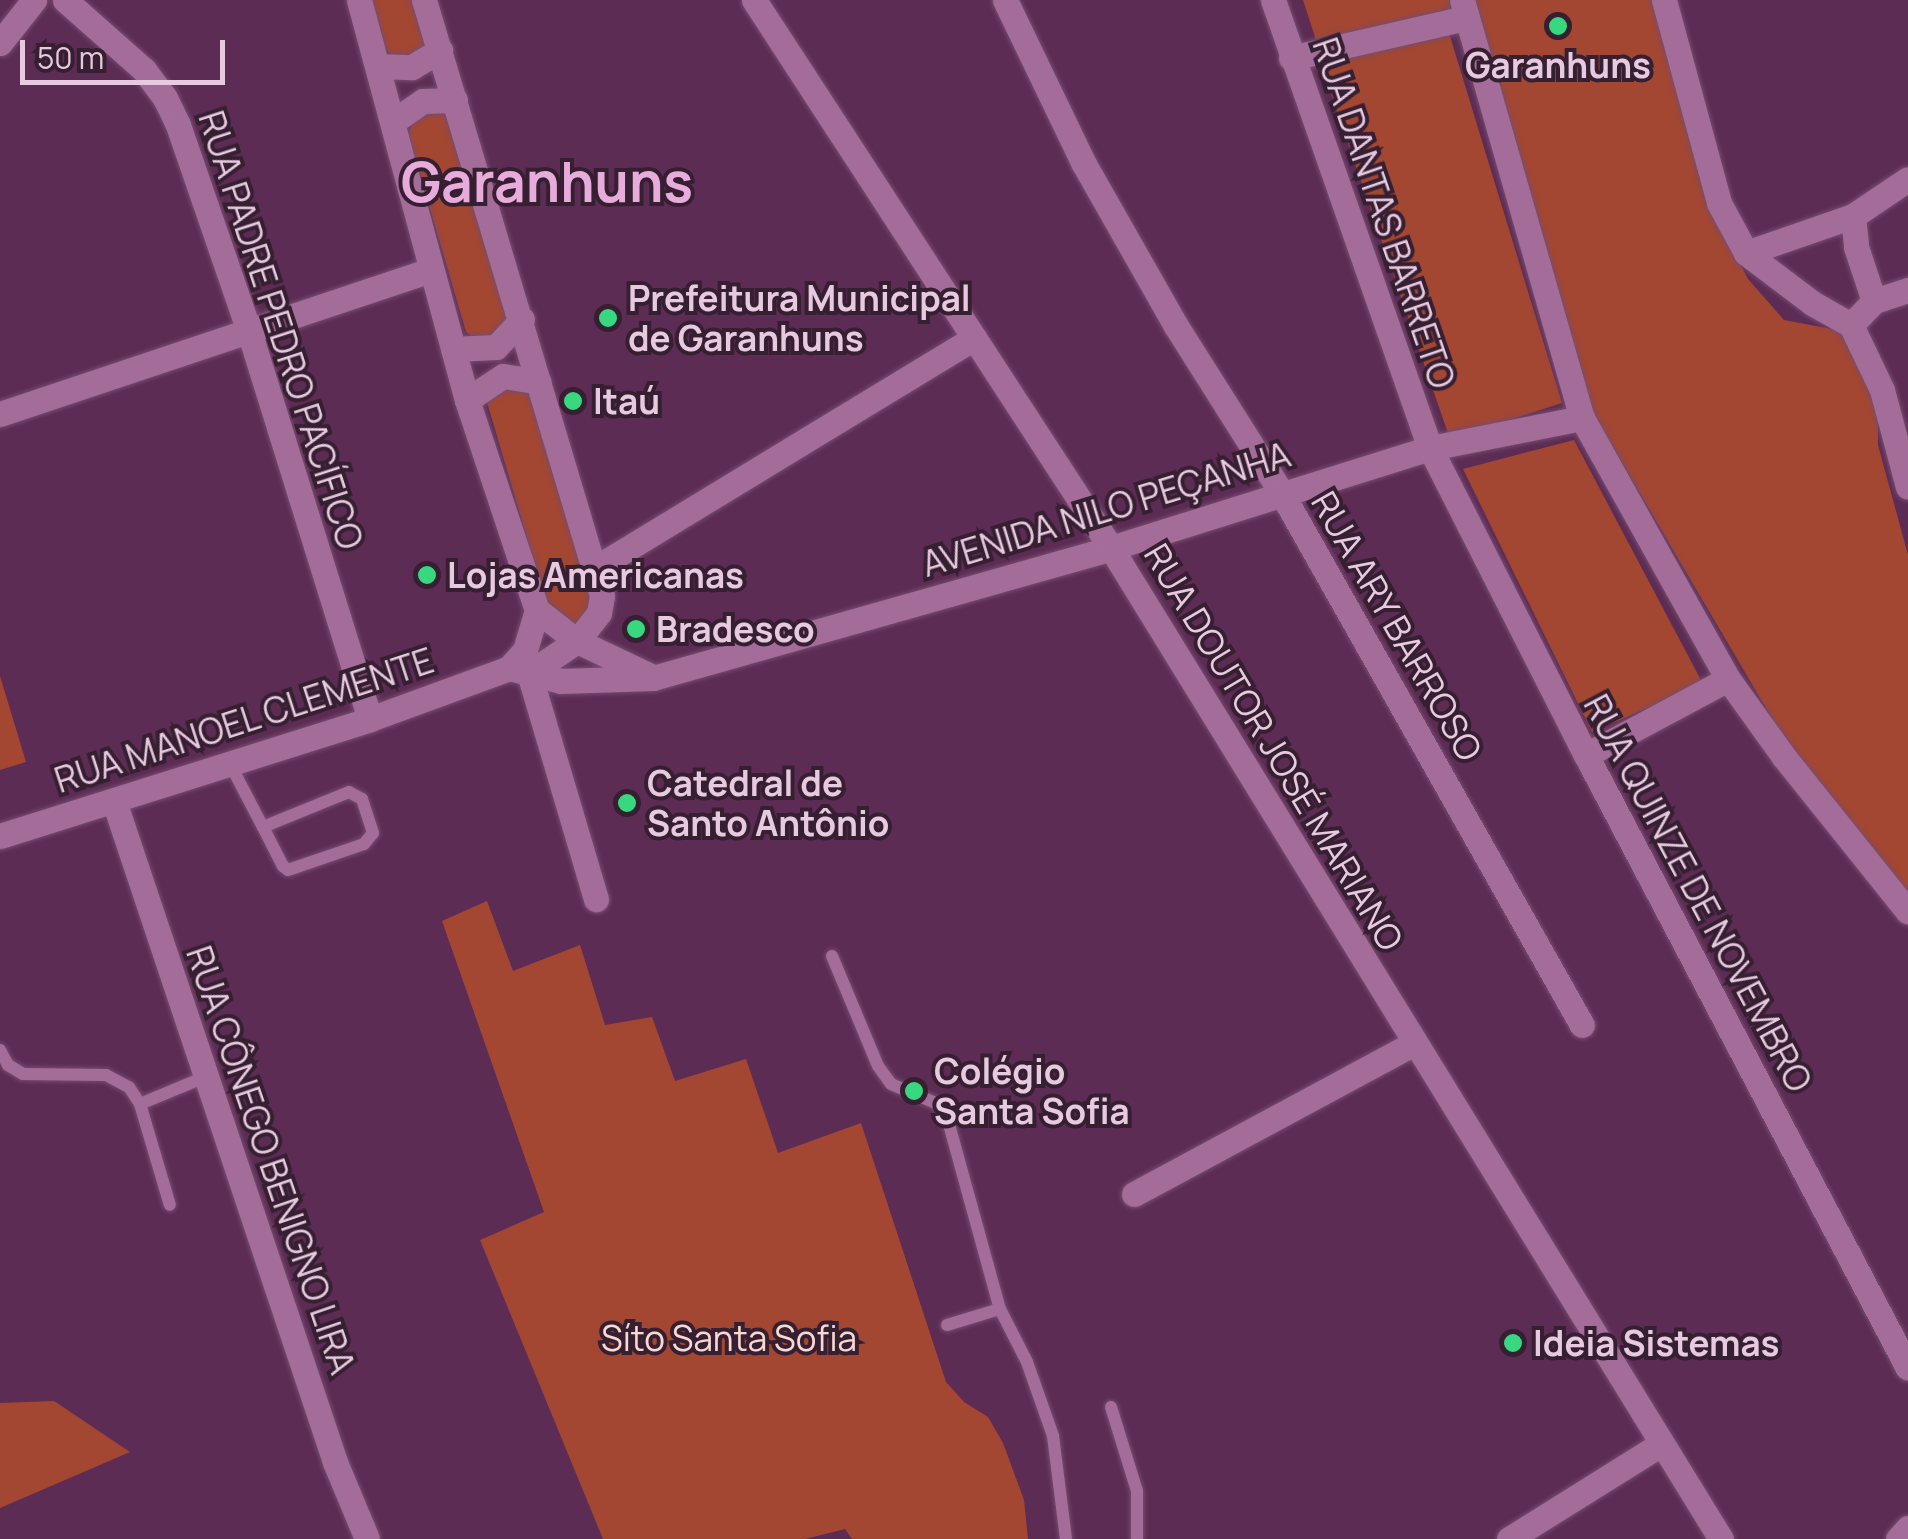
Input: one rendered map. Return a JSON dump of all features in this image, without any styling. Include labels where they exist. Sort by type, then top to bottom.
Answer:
[{"type":"main road","points":[[0,43],[33,0]]},
{"type":"main road","name":"RUA PADRE PEDRO PACÍFICO","points":[[66,0],[144,70],[166,98],[250,331],[370,719]]},
{"type":"main road","points":[[359,0],[467,400],[537,610],[577,641],[653,678]]},
{"type":"main road","points":[[424,0],[522,320],[602,606],[577,641],[519,671]]},
{"type":"main road","name":"RUA DOUTOR JOSÉ MARIANO","points":[[754,0],[1111,548],[1721,1539]]},
{"type":"main road","name":"RUA ARY BARROSO","points":[[1005,0],[1084,164],[1176,326],[1281,492],[1582,1025]]},
{"type":"main road","name":"RUA DANTAS BARRETO","points":[[1273,0],[1430,448]]},
{"type":"main road","points":[[1664,0],[1718,203],[1746,253],[1812,303],[1851,325],[1882,390],[1908,487]]},
{"type":"main road","points":[[1292,58],[1464,9],[1582,418],[1728,679],[1784,757],[1908,912]]},
{"type":"main road","points":[[379,66],[412,67],[440,50]]},
{"type":"main road","points":[[394,121],[422,100],[454,100]]},
{"type":"main road","points":[[1746,253],[1853,216],[1908,179]]},
{"type":"main road","points":[[1853,216],[1860,262],[1874,301]]},
{"type":"main road","points":[[2,411],[430,270]]},
{"type":"main road","points":[[1851,325],[1874,301],[1908,290]]},
{"type":"main road","points":[[453,349],[496,347],[522,320]]},
{"type":"main road","points":[[594,568],[974,338]]},
{"type":"main road","points":[[467,400],[503,376],[539,382]]},
{"type":"main road","name":"AVENIDA NILO PEÇANHA","points":[[519,671],[560,681],[653,678],[1111,548],[1430,448],[1582,418]]},
{"type":"main road","name":"RUA QUINZE DE NOVEMBRO","points":[[1430,448],[1586,755],[1908,1368]]},
{"type":"main road","points":[[537,610],[519,671],[596,899]]},
{"type":"main road","name":"RUA MANOEL CLEMENTE","points":[[0,836],[519,671]]},
{"type":"main road","points":[[1586,755],[1728,679]]},
{"type":"main road","name":"RUA CÔNEGO BENIGNO LIRA","points":[[114,801],[336,1462],[367,1539]]},
{"type":"main road","points":[[1134,1194],[1414,1043]]},
{"type":"main road","points":[[1509,1539],[1662,1444]]},
{"type":"main road","points":[[1898,1539],[1908,1528]]},
{"type":"lane","points":[[230,764],[263,827],[288,870],[364,844],[373,833],[362,799],[349,792],[263,827]]},
{"type":"lane","points":[[832,956],[878,1066],[891,1084],[938,1104],[947,1116],[1000,1309],[1027,1362],[1053,1436],[1066,1539]]},
{"type":"lane","points":[[0,1050],[8,1066],[23,1074],[119,1079],[140,1104],[170,1206]]},
{"type":"lane","points":[[140,1104],[205,1076]]},
{"type":"lane","points":[[947,1326],[1000,1309]]},
{"type":"lane","points":[[1111,1406],[1137,1491],[1137,1539]]},
{"type":"green space","points":[[370,0],[417,0],[431,49],[399,61],[384,48]]},
{"type":"green space","points":[[1303,0],[1449,0],[1451,9],[1316,40]]},
{"type":"green space","points":[[1471,0],[1652,0],[1711,208],[1748,279],[1784,320],[1842,331],[1878,398],[1878,445],[1908,555],[1908,893],[1800,766],[1595,417]]},
{"type":"green space","points":[[1449,33],[1562,403],[1450,439],[1321,65]]},
{"type":"green space","points":[[452,112],[515,321],[481,344],[466,332],[408,133],[417,113]]},
{"type":"green space","points":[[502,383],[535,390],[598,602],[578,630],[548,609],[486,399]]},
{"type":"green space","points":[[1574,440],[1703,684],[1592,732],[1463,469]]},
{"type":"green space","points":[[0,676],[26,762],[0,770]]},
{"type":"green space","name":"Síto Santa Sofia","points":[[487,901],[513,971],[580,945],[605,1025],[652,1017],[675,1081],[746,1059],[778,1153],[861,1123],[946,1382],[964,1402],[988,1417],[1003,1443],[1024,1500],[1028,1539],[852,1539],[845,1529],[805,1539],[603,1539],[480,1240],[544,1212],[442,921]]},
{"type":"green space","points":[[54,1401],[130,1452],[0,1508],[0,1403]]},
{"type":"place","name":"Garanhuns","points":[[1558,26]]},
{"type":"place","name":"Prefeitura Municipal de Garanhuns","points":[[608,318]]},
{"type":"place","name":"Itaú","points":[[573,401]]},
{"type":"place","name":"Lojas Americanas","points":[[427,575]]},
{"type":"place","name":"Bradesco","points":[[636,629]]},
{"type":"place","name":"Catedral de Santo Antônio","points":[[627,803]]},
{"type":"place","name":"Colégio Santa Sofia","points":[[914,1091]]},
{"type":"place","name":"Ideia Sistemas","points":[[1513,1343]]},
{"type":"district","name":"Garanhuns","points":[[547,182]]}]
